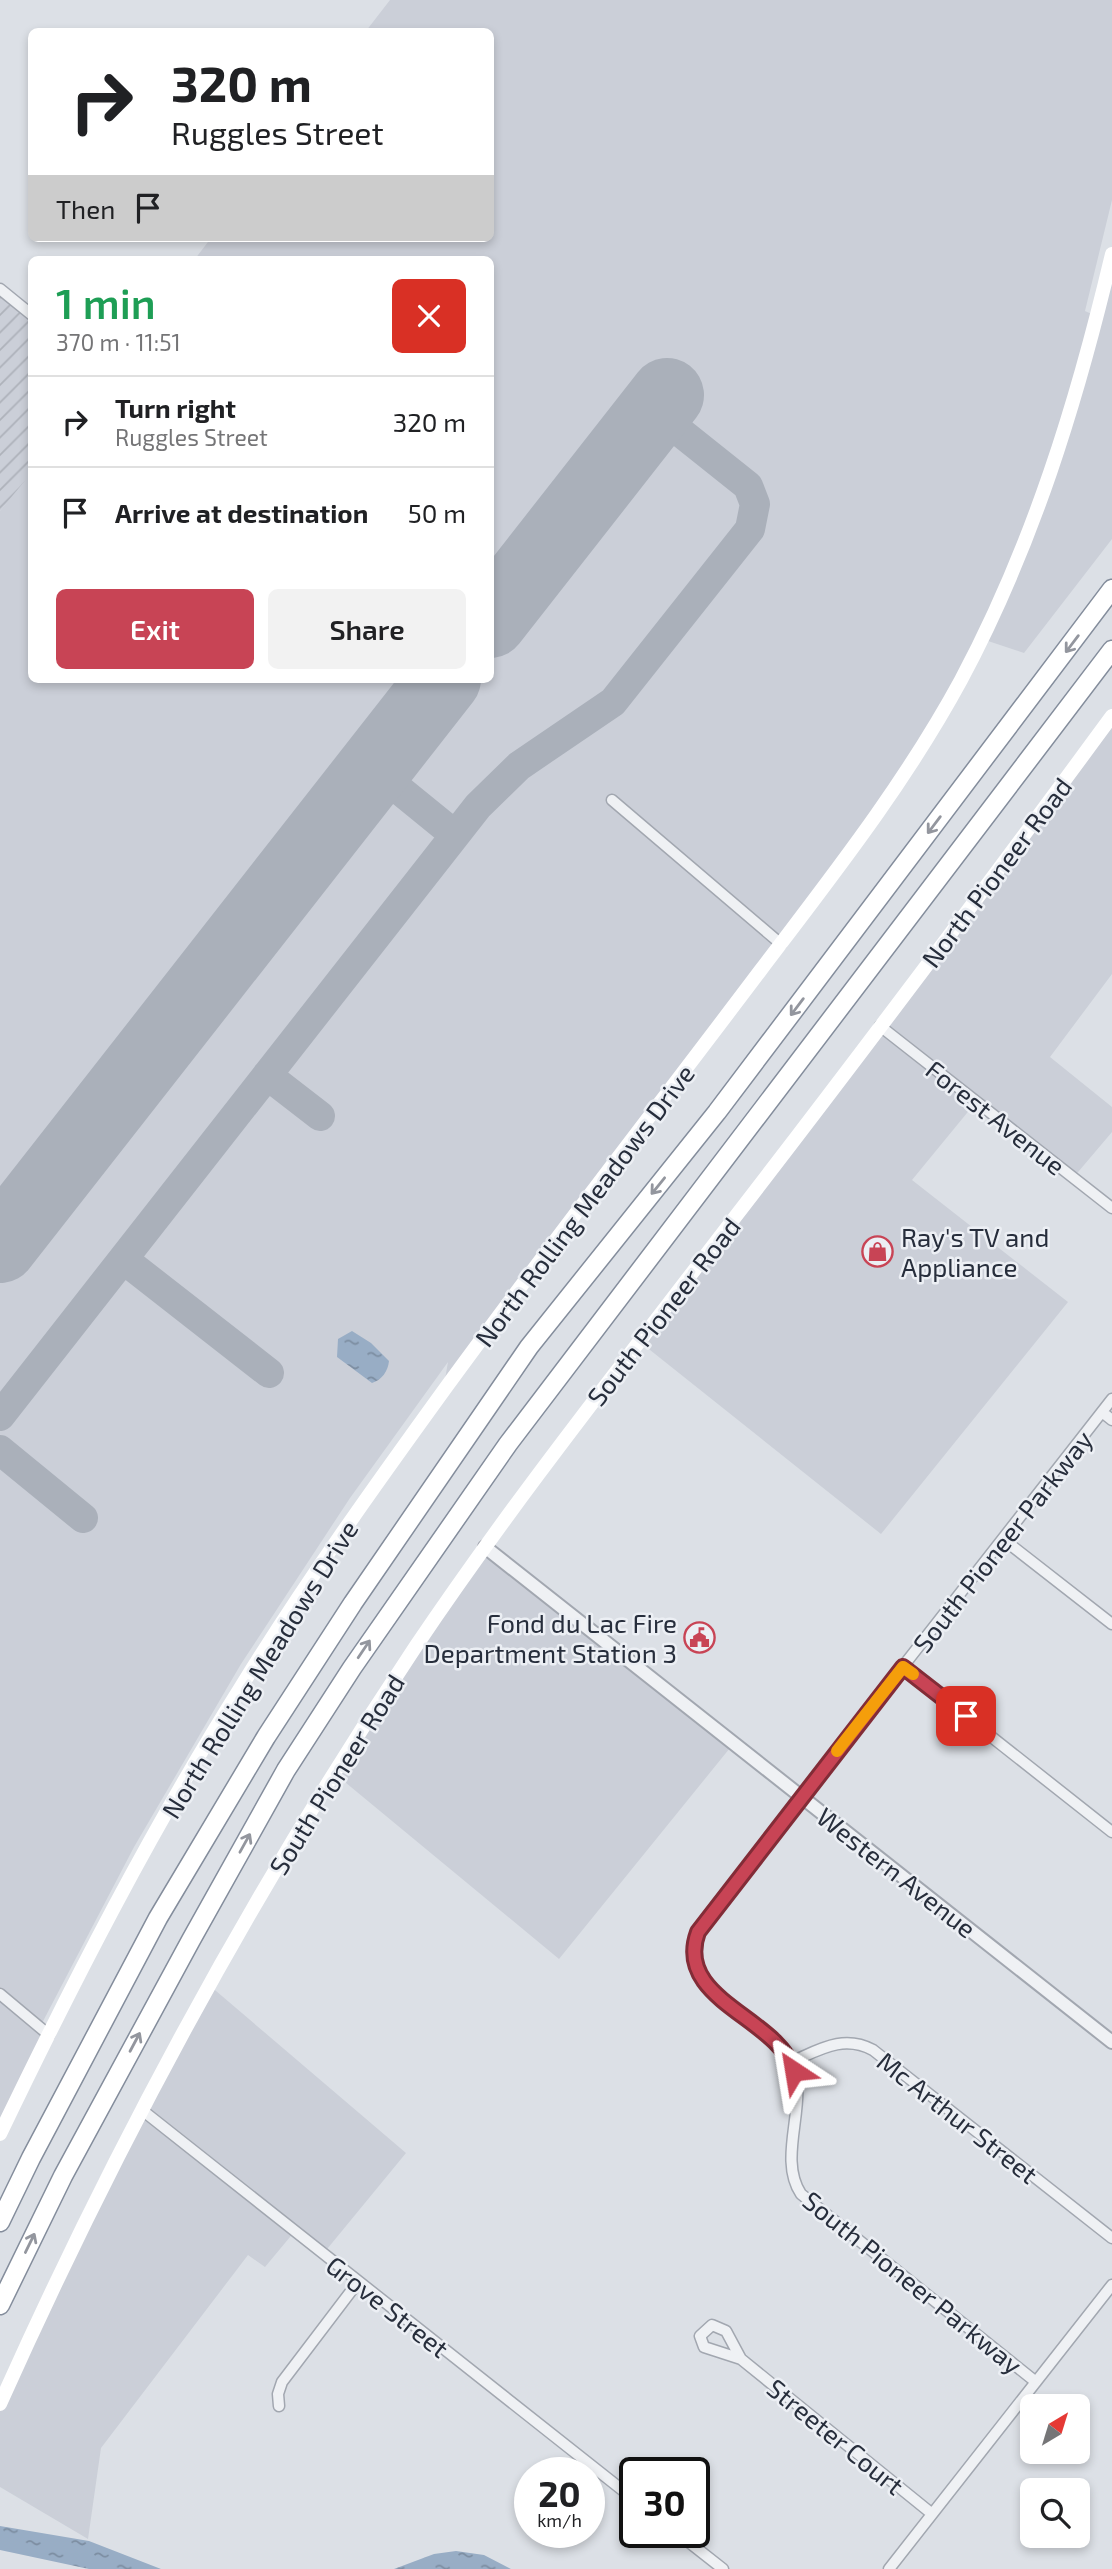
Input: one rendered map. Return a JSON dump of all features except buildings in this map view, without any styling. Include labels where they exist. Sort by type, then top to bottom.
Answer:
[{"type":"highway","points":[[0,2222],[31,2158],[165,1906],[251,1760],[353,1602],[529,1347],[717,1112],[1112,589]]},
{"type":"highway","points":[[0,2305],[63,2176],[191,1940],[286,1770],[358,1658],[508,1444],[1112,650]]},
{"type":"main road","name":"North Rolling Meadows Drive","points":[[0,2134],[124,1889],[242,1685],[322,1562],[455,1374],[894,791],[948,704],[992,618],[1026,540],[1059,450],[1086,361],[1112,254]]},
{"type":"main road","name":"North Pioneer Road","points":[[880,1026],[1112,716]]},
{"type":"main road","name":"South Pioneer Road","points":[[0,2404],[61,2272],[142,2110],[216,1972],[298,1831],[389,1687],[485,1547],[880,1026]]},
{"type":"street","points":[[0,289],[28,312]]},
{"type":"street","points":[[612,800],[781,944]]},
{"type":"street","name":"Forest Avenue","points":[[880,1026],[1112,1208]]},
{"type":"street","name":"South Pioneer Parkway","points":[[1036,2382],[799,2192],[792,2171],[796,2082],[791,2062],[781,2047],[707,1985],[697,1970],[694,1949],[701,1925],[1112,1399]]},
{"type":"street","points":[[1102,1412],[1112,1420]]},
{"type":"street","points":[[1003,1539],[1112,1624]]},
{"type":"street","name":"Western Avenue","points":[[485,1547],[1112,2042]]},
{"type":"street","points":[[903,1667],[1112,1832]]},
{"type":"street","points":[[0,1994],[49,2035]]},
{"type":"street","name":"Mc Arthur Street","points":[[791,2062],[836,2043],[854,2043],[873,2050],[1112,2238]]},
{"type":"street","name":"Grove Street","points":[[142,2110],[619,2487]]},
{"type":"street","points":[[279,2406],[278,2394],[282,2382],[358,2282]]},
{"type":"street","points":[[888,2569],[1112,2285]]},
{"type":"street","name":"Streeter Court","points":[[741,2359],[931,2513]]},
{"type":"street","points":[[696,2548],[723,2569]]},
{"type":"shaded area","points":[[390,0],[1112,0],[1112,200],[1085,311],[1096,316],[1112,254],[1112,539],[1024,653],[982,639],[908,771],[443,1391],[448,1362],[350,1498],[241,1664],[134,1847],[40,2027],[49,2035],[0,2134],[0,511],[28,476],[28,683],[494,683],[494,256],[197,256],[208,242],[494,242],[494,28],[368,28]]},
{"type":"shaded area","points":[[0,296],[28,319],[28,477],[0,511]]},
{"type":"shaded area","points":[[1112,716],[1112,974],[1050,1057],[1112,1107],[1112,1132],[1073,1178],[976,1102],[912,1180],[1068,1302],[881,1534],[640,1342]]},
{"type":"shaded area","points":[[485,1547],[734,1743],[559,1959],[334,1773]]},
{"type":"shaded area","points":[[209,1985],[406,2153],[323,2254],[295,2231],[265,2267],[248,2255],[101,2448],[88,2539],[0,2487],[0,2404]]},
{"type":"water","points":[[352,1331],[371,1343],[389,1361],[384,1375],[376,1382],[372,1383],[337,1357],[338,1339]]},
{"type":"water","points":[[0,2526],[89,2541],[161,2569],[89,2569],[0,2550]]},
{"type":"water","points":[[456,2551],[484,2555],[511,2569],[394,2569],[434,2554]]},
{"type":"taxiway","points":[[0,1416],[478,806],[519,766],[613,702],[750,529],[755,504],[748,486],[654,411]]},
{"type":"taxiway","points":[[374,769],[455,835]]},
{"type":"taxiway","points":[[267,1075],[320,1116]]},
{"type":"taxiway","points":[[123,1259],[269,1373]]},
{"type":"taxiway","points":[[0,1450],[83,1518]]},
{"type":"runway","points":[[494,616],[667,395]]},
{"type":"runway","points":[[0,1246],[441,683]]},
{"type":"slow traffic","points":[[837,1751],[903,1667],[913,1674]]},
{"type":"place","name":"Ray's TV and Appliance","points":[[878,1251]]},
{"type":"place","name":"Fond du Lac Fire Department Station 3","points":[[700,1637]]},
{"type":"route","points":[[794,2071],[788,2055],[781,2047],[702,1979],[694,1960],[694,1942],[698,1932],[903,1667],[966,1716]]}]
